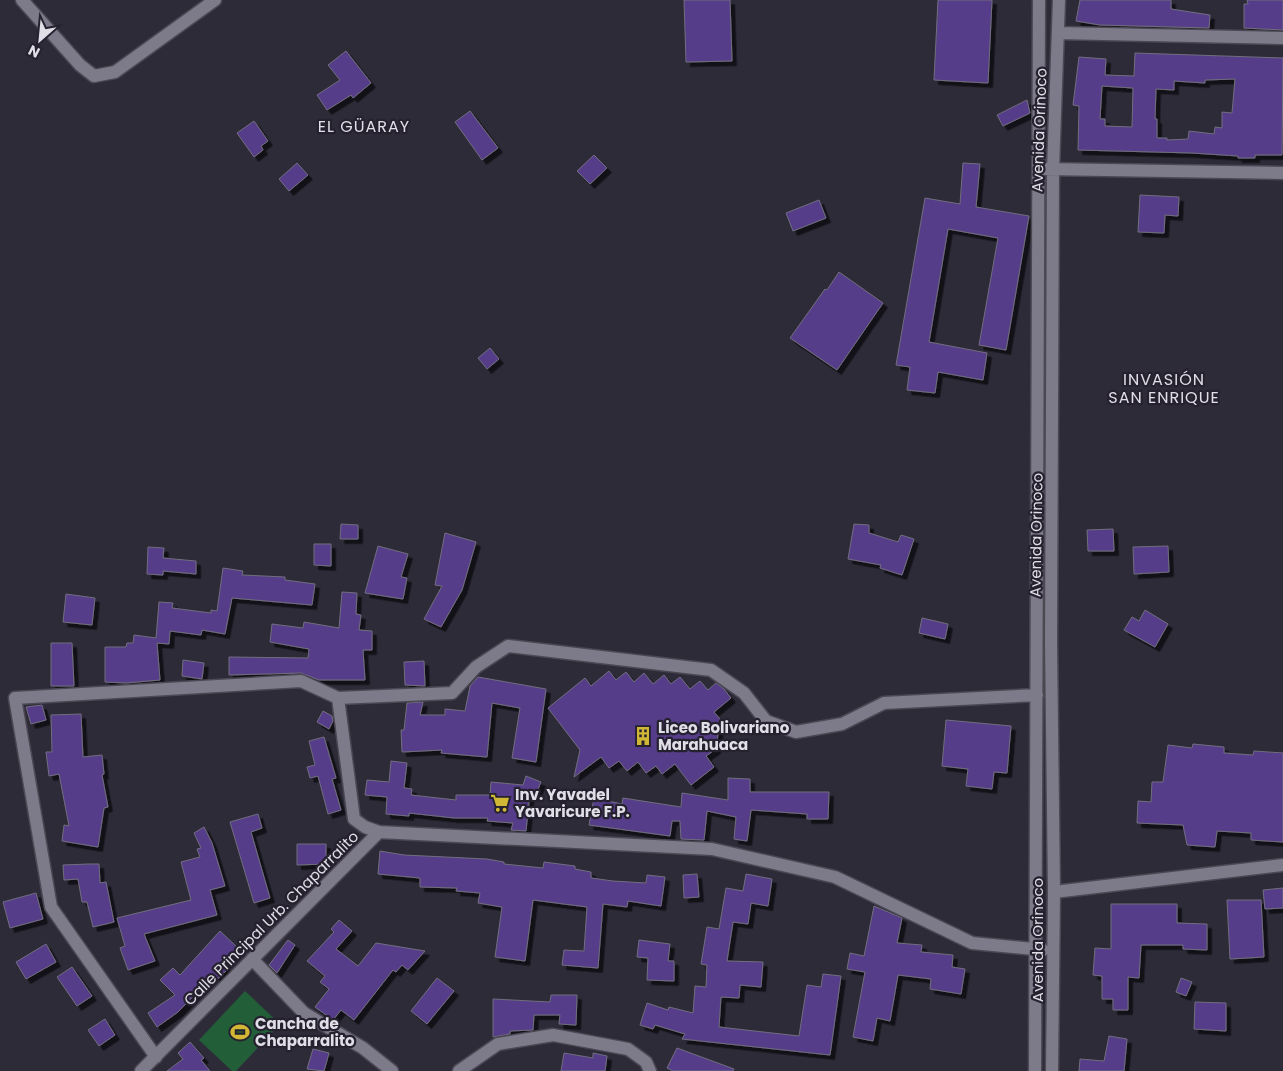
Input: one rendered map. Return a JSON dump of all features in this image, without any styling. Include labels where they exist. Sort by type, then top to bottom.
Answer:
[{"type":"street","points":[[22,0],[80,65],[94,76],[115,72],[215,0]]},
{"type":"street","name":"Avenida Orinoco","points":[[1036,1071],[1039,0]]},
{"type":"street","name":"Avenida Orinoco","points":[[1052,1071],[1054,892],[1051,652],[1053,169],[1059,0]]},
{"type":"street","points":[[1058,33],[1283,38]]},
{"type":"street","points":[[1038,168],[1283,173]]},
{"type":"street","points":[[156,1057],[51,907],[15,698],[302,681],[338,698],[452,692],[476,667],[508,646],[711,670],[744,693],[766,721],[796,732],[842,724],[884,704],[1036,695]]},
{"type":"street","points":[[338,698],[354,819],[365,827],[378,832]]},
{"type":"street","name":"Calle Principal Urb. Chaparralito","points":[[141,1071],[378,832],[712,850],[835,877],[972,943],[1053,950]]},
{"type":"street","points":[[1054,892],[1283,865]]},
{"type":"street","points":[[252,959],[304,1013],[363,1048],[392,1071]]},
{"type":"street","points":[[459,1071],[498,1044],[553,1035],[628,1049],[646,1062],[650,1071]]},
{"type":"green space","name":"Cancha de Chaparralito","points":[[245,991],[280,1024],[236,1071],[232,1071],[199,1040]]},
{"type":"building","points":[[684,0],[730,0],[732,61],[686,62]]},
{"type":"building","points":[[938,0],[992,0],[988,83],[934,80]]},
{"type":"building","points":[[1080,0],[1171,0],[1171,9],[1210,15],[1209,28],[1100,25],[1076,21]]},
{"type":"building","points":[[1247,0],[1283,0],[1283,30],[1244,28],[1244,4],[1248,4]]},
{"type":"building","points":[[346,51],[371,83],[353,98],[351,95],[327,110],[317,95],[340,80],[328,65]]},
{"type":"building","points":[[1135,53],[1283,58],[1282,155],[1255,155],[1255,158],[1238,158],[1238,156],[1192,153],[1078,150],[1079,106],[1073,105],[1079,57],[1106,59],[1105,75],[1134,76]],"holes":[[[1235,79],[1232,113],[1222,112],[1222,128],[1215,127],[1214,134],[1189,131],[1188,139],[1167,140],[1167,138],[1157,138],[1157,119],[1155,119],[1156,89],[1174,90],[1174,81],[1205,83],[1205,80]],[[1102,86],[1133,88],[1132,127],[1105,126],[1105,119],[1100,119]]]},
{"type":"building","points":[[1027,100],[1030,113],[1003,126],[997,115]]},
{"type":"building","points":[[470,111],[498,148],[482,160],[455,122]]},
{"type":"building","points":[[254,121],[268,141],[261,146],[263,150],[254,157],[237,133]]},
{"type":"building","points":[[594,155],[607,168],[590,184],[577,171]]},
{"type":"building","points":[[297,163],[308,175],[289,191],[279,179]]},
{"type":"building","points":[[963,163],[980,164],[976,207],[1029,216],[1006,350],[979,345],[998,238],[948,229],[929,342],[987,353],[983,380],[938,372],[935,393],[907,390],[910,367],[896,365],[925,198],[960,204]]},
{"type":"building","points":[[1140,195],[1179,197],[1178,216],[1165,215],[1164,233],[1138,232]]},
{"type":"building","points":[[819,200],[826,218],[793,231],[786,213]]},
{"type":"building","points":[[839,272],[883,303],[837,370],[790,338]]},
{"type":"building","points":[[490,348],[499,359],[487,369],[478,358]]},
{"type":"building","points":[[341,524],[358,525],[358,539],[340,539]]},
{"type":"building","points":[[854,524],[869,525],[869,533],[898,542],[901,535],[914,539],[902,575],[880,568],[881,565],[848,559]]},
{"type":"building","points":[[1113,529],[1114,551],[1088,551],[1087,530]]},
{"type":"building","points":[[445,533],[476,542],[462,590],[441,627],[424,619],[442,586],[435,585]]},
{"type":"building","points":[[314,544],[331,544],[331,566],[314,565]]},
{"type":"building","points":[[378,546],[408,554],[401,577],[407,578],[403,599],[365,593]]},
{"type":"building","points":[[1168,546],[1169,572],[1134,574],[1133,547]]},
{"type":"building","points":[[148,547],[164,548],[163,558],[196,561],[196,574],[163,571],[163,575],[147,574]]},
{"type":"building","points":[[223,568],[243,571],[242,575],[285,577],[285,580],[315,584],[312,605],[232,598],[225,634],[202,630],[201,635],[170,631],[169,644],[157,643],[160,680],[126,683],[105,682],[105,647],[126,647],[127,643],[133,643],[134,635],[156,638],[159,602],[173,603],[172,608],[211,613],[211,610],[217,611]]},
{"type":"building","points":[[342,592],[357,593],[356,614],[361,615],[359,630],[372,631],[372,650],[363,650],[365,680],[319,680],[301,673],[229,675],[229,657],[308,658],[309,649],[270,642],[272,624],[303,628],[304,622],[339,628]]},
{"type":"building","points":[[66,594],[95,598],[92,625],[63,622]]},
{"type":"building","points":[[1145,610],[1168,624],[1155,647],[1124,630],[1132,617],[1139,621]]},
{"type":"building","points":[[922,618],[948,624],[945,639],[919,633]]},
{"type":"building","points":[[51,643],[72,643],[74,686],[51,686]]},
{"type":"building","points":[[183,660],[204,663],[202,679],[182,676]]},
{"type":"building","points":[[424,661],[425,686],[405,685],[404,662]]},
{"type":"building","name":"Liceo Bolivariano Marahuaca","points":[[609,671],[616,680],[626,672],[634,682],[644,673],[653,684],[664,675],[671,684],[680,677],[690,689],[700,681],[708,690],[716,683],[724,689],[731,698],[714,712],[720,719],[716,749],[706,756],[714,767],[691,785],[675,764],[662,774],[656,766],[646,773],[638,762],[627,771],[619,761],[609,768],[601,757],[574,777],[580,750],[548,708],[585,678],[591,686]]},
{"type":"building","points":[[478,677],[546,689],[536,762],[512,758],[520,708],[492,703],[487,757],[441,753],[442,750],[402,752],[401,730],[404,730],[407,703],[423,702],[420,715],[445,715],[445,709],[465,711],[470,686]]},
{"type":"building","points":[[42,705],[46,720],[31,724],[26,707]]},
{"type":"building","points":[[323,711],[332,716],[333,721],[329,729],[317,722]]},
{"type":"building","points":[[81,714],[83,757],[102,755],[104,774],[102,775],[108,807],[104,808],[98,847],[62,841],[64,825],[69,826],[59,774],[49,776],[46,752],[52,752],[51,715]]},
{"type":"building","points":[[946,720],[1011,726],[1007,773],[994,772],[992,789],[966,786],[968,769],[942,766]]},
{"type":"building","points":[[324,737],[336,778],[332,779],[341,810],[328,814],[318,776],[310,778],[307,767],[315,765],[309,741]]},
{"type":"building","points":[[1193,744],[1224,747],[1224,753],[1253,755],[1254,751],[1283,753],[1283,842],[1251,840],[1251,833],[1217,831],[1215,847],[1187,845],[1183,825],[1137,823],[1138,801],[1151,802],[1152,782],[1163,782],[1168,745],[1192,748]]},
{"type":"building","points":[[391,761],[407,763],[404,788],[412,789],[411,795],[456,800],[456,795],[490,795],[491,782],[523,785],[526,776],[541,782],[536,794],[530,792],[526,831],[511,830],[513,823],[487,821],[488,818],[454,818],[409,813],[409,816],[386,814],[387,797],[365,795],[367,780],[389,782]]},
{"type":"building","points":[[728,778],[750,779],[750,792],[829,792],[828,819],[807,819],[807,814],[751,810],[747,841],[734,839],[736,817],[707,811],[704,840],[681,839],[680,821],[672,821],[670,836],[589,825],[594,798],[622,804],[623,798],[681,807],[682,793],[728,800]]},
{"type":"building","points":[[258,814],[262,828],[251,832],[270,898],[254,903],[230,822]]},
{"type":"building","points":[[204,827],[212,843],[225,886],[210,890],[217,915],[144,934],[155,961],[128,970],[120,948],[125,946],[117,918],[191,900],[181,862],[200,857],[197,849],[201,848],[194,833]]},
{"type":"building","points":[[297,844],[326,844],[326,864],[297,865]]},
{"type":"building","points":[[380,851],[404,855],[487,859],[504,862],[504,864],[543,868],[544,862],[575,866],[575,869],[591,872],[591,878],[613,881],[646,883],[647,875],[665,877],[661,906],[628,901],[627,907],[603,904],[598,968],[562,965],[564,950],[584,951],[587,907],[533,900],[525,961],[495,957],[502,907],[478,903],[480,893],[456,891],[457,888],[420,887],[420,878],[378,874]]},
{"type":"building","points":[[99,864],[100,883],[106,882],[114,922],[93,927],[87,902],[82,902],[78,879],[64,880],[63,865]]},
{"type":"building","points":[[697,874],[699,897],[684,898],[683,875]]},
{"type":"building","points":[[746,874],[772,879],[768,906],[751,903],[748,924],[733,922],[727,961],[763,962],[761,987],[740,985],[739,998],[721,997],[719,1027],[799,1036],[807,985],[821,987],[823,974],[841,976],[830,1055],[682,1039],[685,1034],[655,1025],[653,1029],[640,1025],[647,1003],[668,1010],[669,1007],[693,1013],[695,986],[706,987],[707,965],[701,964],[707,927],[719,929],[726,888],[743,891]]},
{"type":"building","points":[[1283,888],[1283,908],[1265,909],[1263,890]]},
{"type":"building","points":[[36,893],[43,919],[10,928],[3,902]]},
{"type":"building","points":[[1227,900],[1261,900],[1264,957],[1230,959]]},
{"type":"building","points":[[1111,904],[1177,904],[1177,923],[1207,924],[1207,950],[1183,949],[1183,945],[1141,945],[1139,978],[1128,977],[1128,1010],[1113,1010],[1113,999],[1102,999],[1102,976],[1093,975],[1095,948],[1111,949]]},
{"type":"building","points":[[874,906],[902,918],[897,943],[922,945],[921,952],[953,955],[952,967],[965,969],[961,994],[930,989],[931,979],[898,975],[890,1021],[877,1018],[873,1041],[853,1037],[865,972],[847,969],[850,953],[864,956]]},
{"type":"building","points":[[339,920],[352,931],[336,949],[358,966],[376,943],[425,951],[408,970],[402,965],[396,972],[393,970],[354,1020],[341,1010],[333,1020],[315,1007],[329,989],[320,982],[325,976],[307,961],[334,932],[331,929]]},
{"type":"building","points":[[220,931],[239,949],[224,965],[228,969],[218,979],[214,975],[178,1012],[157,1027],[148,1013],[175,995],[160,980],[173,968],[180,975]]},
{"type":"building","points":[[288,940],[295,945],[277,973],[269,965]]},
{"type":"building","points":[[639,940],[670,944],[668,961],[674,961],[674,981],[647,980],[648,958],[637,957]]},
{"type":"building","points":[[46,944],[56,962],[26,979],[16,962]]},
{"type":"building","points":[[72,967],[92,996],[77,1006],[57,977]]},
{"type":"building","points":[[437,978],[454,991],[427,1024],[411,1011]]},
{"type":"building","points":[[1181,978],[1192,982],[1186,996],[1176,992]]},
{"type":"building","points":[[551,995],[577,995],[576,1025],[559,1024],[560,1015],[534,1015],[533,1030],[510,1031],[510,1034],[493,1037],[493,999],[550,1002]]},
{"type":"building","points":[[1195,1002],[1226,1003],[1226,1031],[1194,1029]]},
{"type":"building","points":[[105,1019],[115,1035],[99,1046],[88,1030]]},
{"type":"building","points":[[1109,1036],[1127,1039],[1124,1071],[1079,1071],[1080,1059],[1104,1061]]},
{"type":"building","points":[[190,1042],[204,1058],[201,1060],[210,1071],[167,1071],[183,1059],[178,1053]]},
{"type":"building","points":[[677,1048],[734,1069],[733,1071],[673,1071],[667,1068]]},
{"type":"building","points":[[313,1049],[329,1053],[324,1071],[307,1069]]},
{"type":"building","points":[[564,1053],[593,1058],[593,1053],[607,1056],[605,1071],[561,1071]]},
{"type":"place","name":"Liceo Bolivariano Marahuaca","points":[[643,736]]},
{"type":"place","name":"Inv. Yavadel Yavaricure F.P.","points":[[500,803]]},
{"type":"place","name":"Cancha de Chaparralito","points":[[240,1032]]},
{"type":"district","name":"EL GÜARAY","points":[[364,126]]},
{"type":"district","name":"INVASIÓN SAN ENRIQUE","points":[[1164,388]]}]
